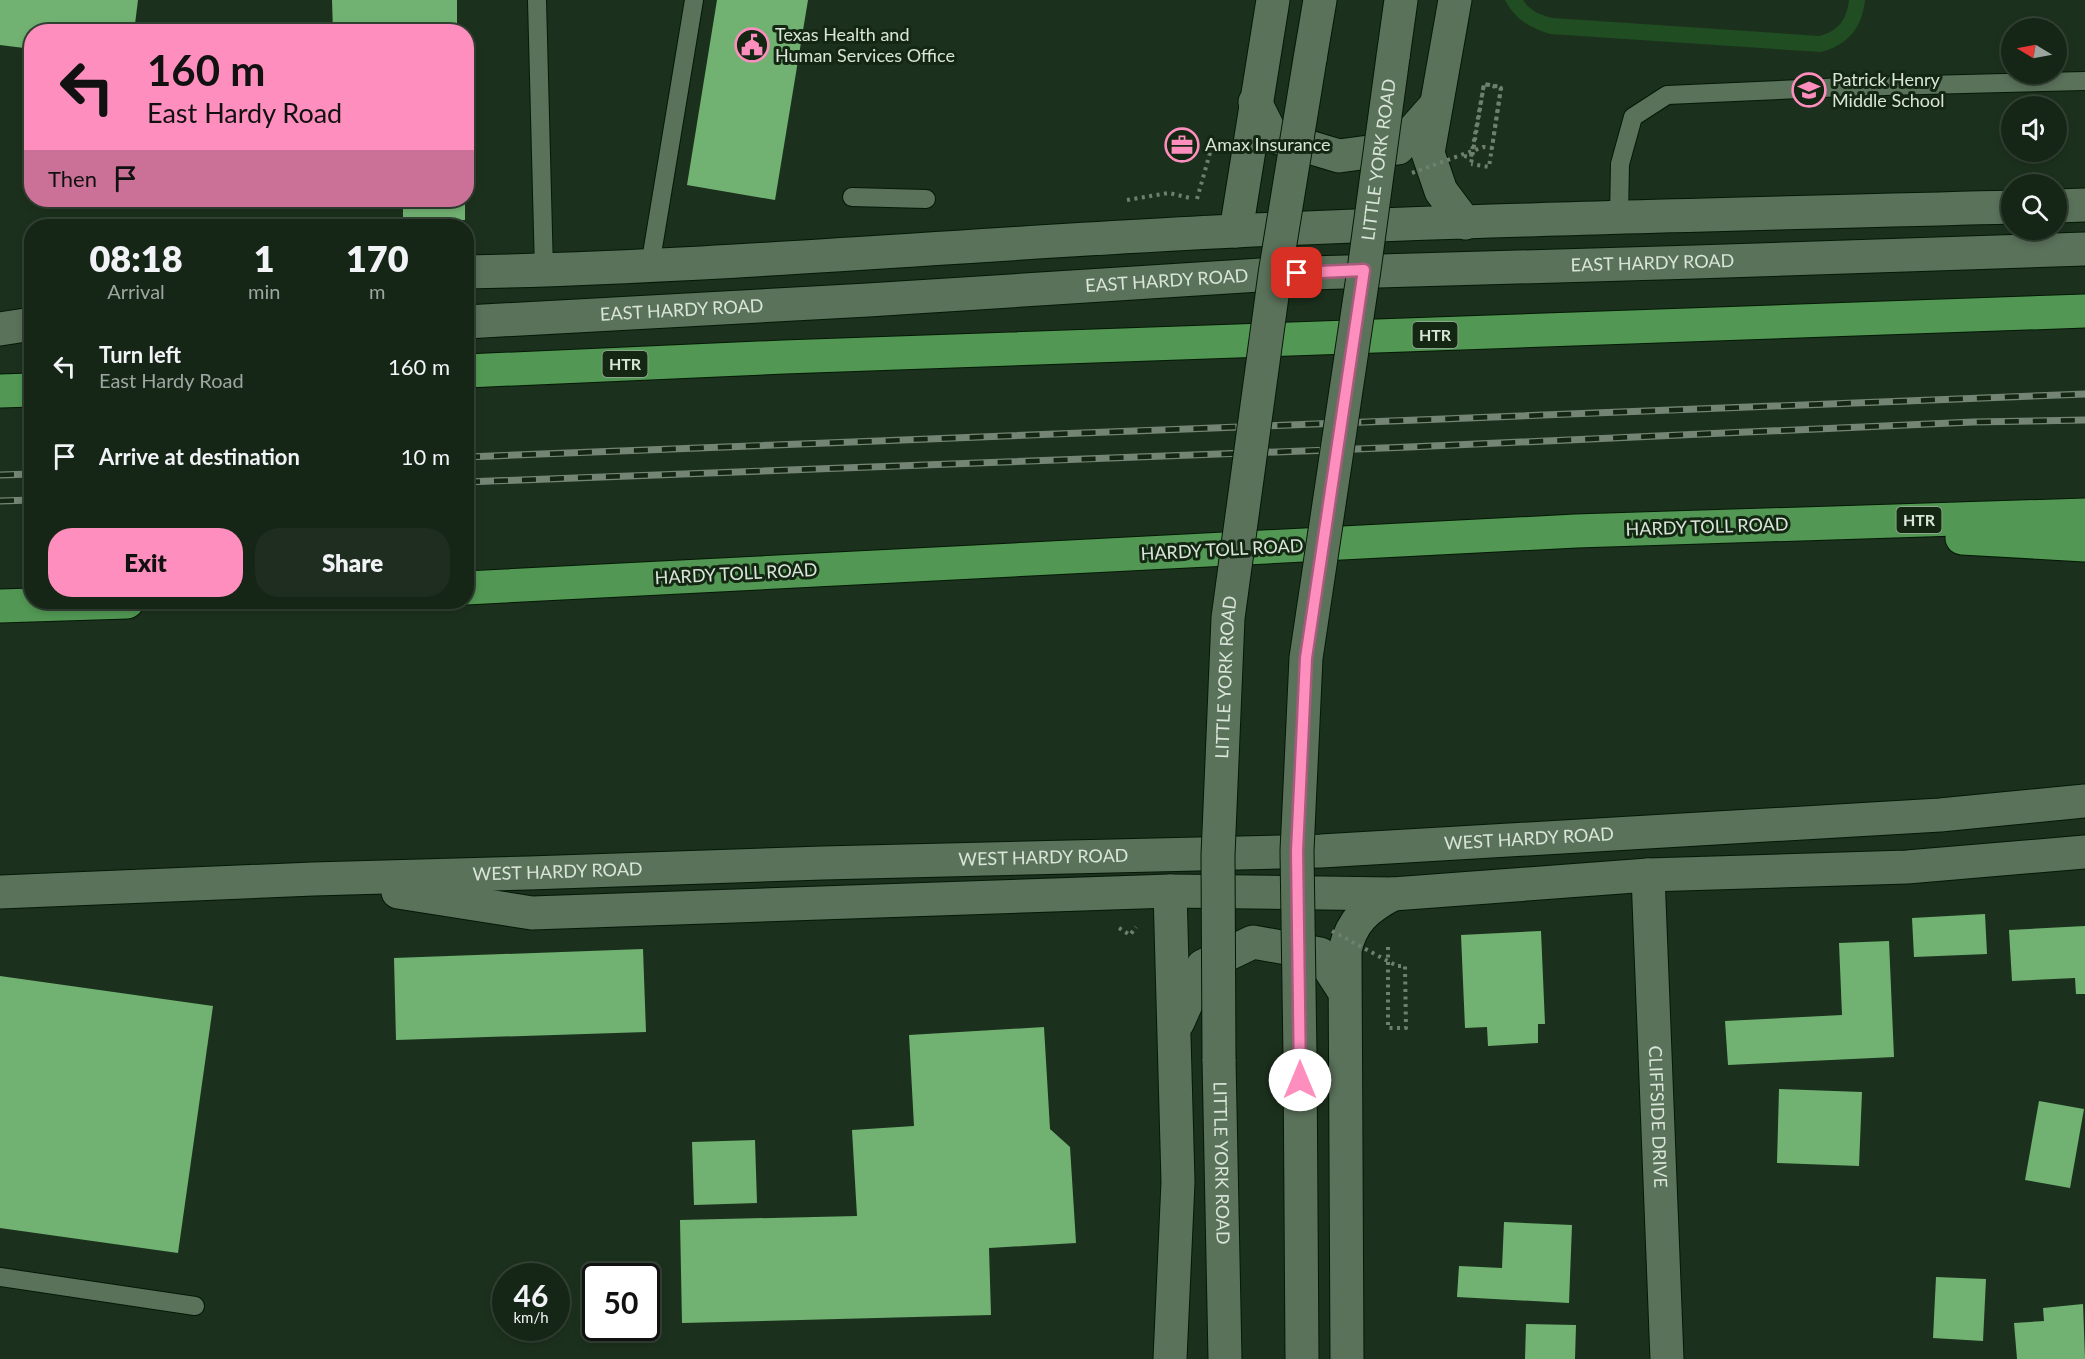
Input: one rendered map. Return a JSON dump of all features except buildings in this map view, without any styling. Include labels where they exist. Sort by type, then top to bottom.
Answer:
[{"type":"highway","name":"HTR","points":[[474,371],[796,356],[2085,311]]},
{"type":"highway","points":[[0,391],[24,390]]},
{"type":"highway","name":"HARDY TOLL ROAD","points":[[474,588],[1576,531],[2085,515]]},
{"type":"highway","points":[[1754,526],[2085,545]]},
{"type":"highway","points":[[0,606],[24,605]]},
{"type":"main road","points":[[1236,231],[1273,0]]},
{"type":"main road","name":"LITTLE YORK ROAD","points":[[1225,1359],[1219,1059],[1218,855],[1228,618],[1275,274],[1320,0]]},
{"type":"main road","name":"LITTLE YORK ROAD","points":[[1302,1359],[1297,851],[1306,658],[1364,270],[1401,0]]},
{"type":"main road","points":[[1455,0],[1428,153],[1441,191],[1465,223]]},
{"type":"main road","points":[[1256,102],[1272,136],[1339,156],[1398,148],[1436,105]]},
{"type":"main road","points":[[2067,206],[2085,205]]},
{"type":"main road","points":[[474,272],[544,271],[844,256],[937,248],[1236,231],[1619,217],[2001,207]]},
{"type":"main road","name":"EAST HARDY ROAD","points":[[474,322],[868,300],[1275,274],[2085,249]]},
{"type":"main road","points":[[0,329],[24,325]]},
{"type":"main road","points":[[0,349],[24,348]]},
{"type":"main road","name":"WEST HARDY ROAD","points":[[0,892],[823,862],[1218,855],[1940,815],[2085,801]]},
{"type":"main road","points":[[313,879],[532,913],[1170,891],[1393,894],[1648,875],[1907,867],[2085,852]]},
{"type":"main road","name":"CLIFFSIDE DRIVE","points":[[1648,875],[1667,1359]]},
{"type":"main road","points":[[1170,891],[1178,1182],[1170,1359]]},
{"type":"main road","points":[[1347,1359],[1345,950],[1354,923],[1378,902],[1393,894]]},
{"type":"main road","points":[[1174,1030],[1203,966],[1253,942],[1320,954],[1344,991]]},
{"type":"lane","points":[[537,0],[544,271]]},
{"type":"lane","points":[[650,266],[694,0]]},
{"type":"lane","points":[[1619,217],[1620,164],[1633,117],[1667,95],[1845,87],[2085,81]]},
{"type":"lane","points":[[852,197],[926,199]]},
{"type":"lane","points":[[0,1277],[195,1306]]},
{"type":"path","points":[[1410,173],[1473,151],[1483,147],[1492,148],[1501,87],[1484,84],[1476,130],[1475,141],[1473,152],[1471,164],[1489,167],[1502,88],[1485,84],[1471,157],[1464,156]]},
{"type":"path","points":[[1322,926],[1378,956],[1388,961],[1397,966],[1406,966],[1406,1028],[1388,1028],[1388,993],[1388,982],[1388,970],[1388,958],[1388,947]]},
{"type":"green space","points":[[1505,0],[1523,0],[1536,12],[1553,18],[1819,36],[1840,24],[1844,19],[1849,0],[1865,0],[1861,19],[1852,34],[1839,45],[1821,52],[1550,34],[1524,22]]},
{"type":"railway","points":[[474,457],[2085,394]]},
{"type":"railway","points":[[474,482],[1409,447],[1973,422],[2085,420]]},
{"type":"railway","points":[[0,475],[24,474]]},
{"type":"railway","points":[[0,501],[24,500]]},
{"type":"place","name":"Texas Health and Human Services Office","points":[[752,45]]},
{"type":"place","name":"Patrick Henry Middle School","points":[[1809,90]]},
{"type":"place","name":"Amax Insurance","points":[[1182,145]]},
{"type":"route","points":[[1297,273],[1364,270],[1306,658],[1297,851],[1300,1080]]}]
